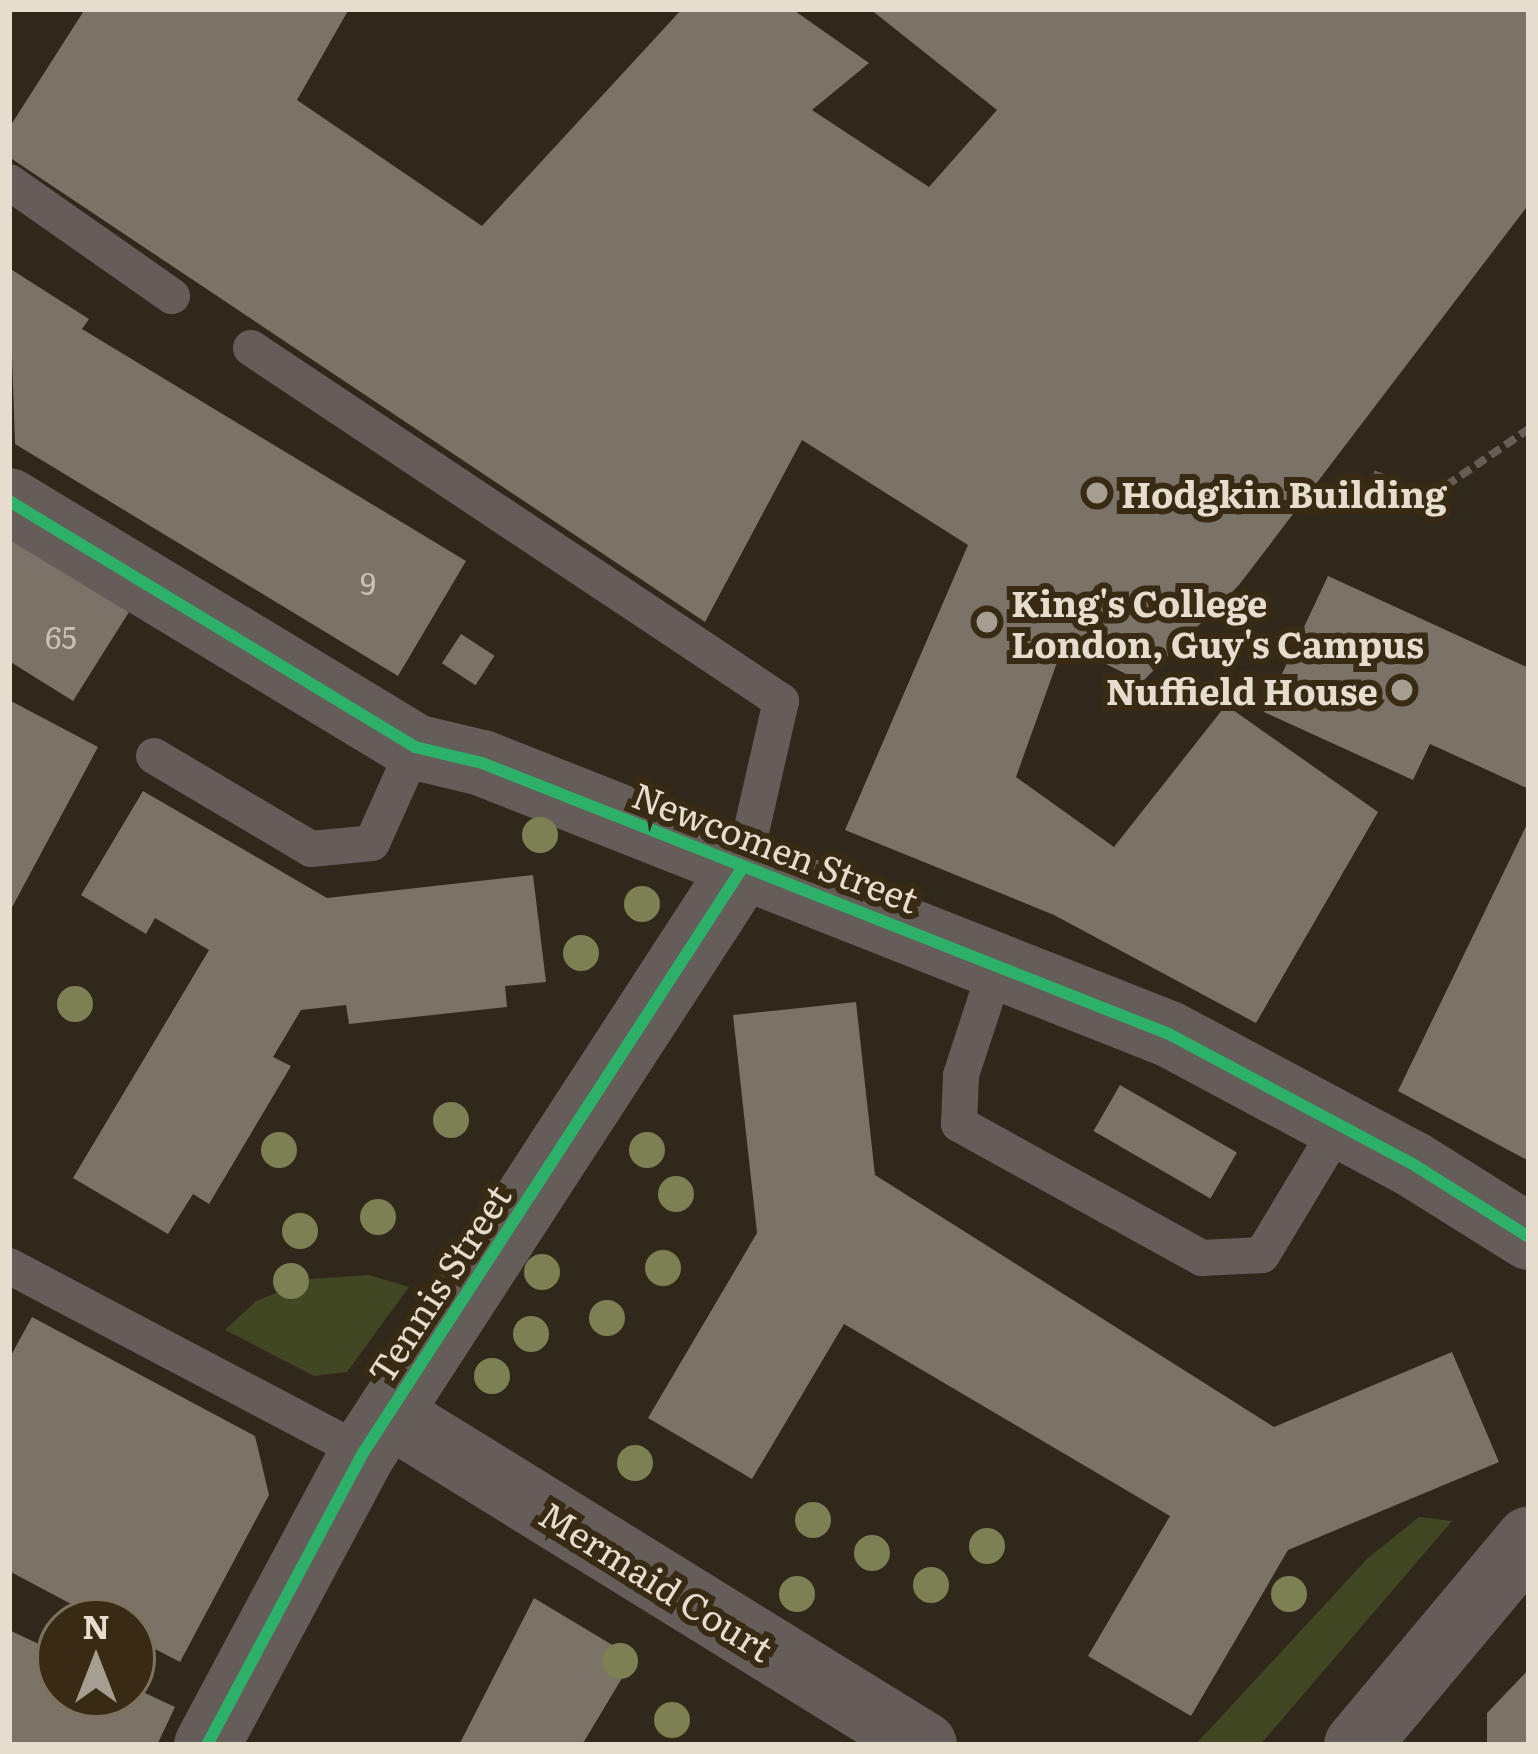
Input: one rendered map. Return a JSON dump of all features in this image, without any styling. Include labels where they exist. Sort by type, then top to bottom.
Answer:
[{"type":"street","name":"Newcomen Street","points":[[9,501],[415,747],[482,763],[1168,1034],[1529,1237]]},
{"type":"street","name":"Tennis Street","points":[[207,1745],[376,1434],[743,867]]},
{"type":"street","name":"Mermaid Court","points":[[376,1434],[924,1745]]},
{"type":"street","points":[[1358,1745],[1529,1539]]},
{"type":"lane","points":[[9,182],[172,296]]},
{"type":"lane","points":[[251,348],[781,700],[743,867]]},
{"type":"lane","points":[[154,756],[310,848],[372,843],[415,747]]},
{"type":"lane","points":[[997,964],[961,1075],[959,1124],[1202,1258],[1262,1255],[1339,1127]]},
{"type":"lane","name":"Mermaid Court","points":[[9,1266],[376,1434]]},
{"type":"path","points":[[1373,474],[1431,496],[1529,429]]},
{"type":"green space","points":[[369,1275],[409,1287],[347,1372],[314,1376],[225,1330],[256,1301],[311,1279]]},
{"type":"green space","points":[[1419,1517],[1452,1521],[1260,1745],[1195,1745],[1368,1558]]},
{"type":"building","name":"King's College London, Guy's Campus","points":[[85,9],[349,9],[297,100],[482,226],[682,9],[792,9],[869,63],[812,110],[929,187],[997,110],[870,9],[1529,9],[1529,204],[1239,585],[1142,682],[1064,643],[1016,777],[1114,847],[1226,705],[1378,812],[1256,1023],[1054,915],[845,830],[968,545],[802,440],[705,622],[9,157],[9,128]]},
{"type":"building","points":[[9,268],[89,319],[82,329],[466,561],[398,676],[15,444]]},
{"type":"building","points":[[9,539],[129,612],[73,701],[9,661]]},
{"type":"building","name":"Nuffield House","points":[[1328,576],[1529,668],[1529,789],[1430,744],[1413,780],[1264,712]]},
{"type":"building","points":[[461,634],[495,656],[475,685],[442,663]]},
{"type":"building","points":[[9,700],[98,747],[9,913]]},
{"type":"building","points":[[143,791],[327,898],[533,875],[546,982],[505,986],[507,1007],[349,1024],[346,1005],[301,1010],[273,1057],[291,1066],[209,1204],[193,1194],[168,1234],[73,1178],[209,950],[155,918],[146,934],[81,895]]},
{"type":"building","points":[[1529,820],[1529,1161],[1398,1091]]},
{"type":"building","points":[[856,1002],[875,1175],[1274,1427],[1452,1352],[1499,1462],[1288,1550],[1191,1716],[1088,1656],[1170,1516],[844,1324],[752,1479],[648,1418],[757,1233],[733,1015]]},
{"type":"building","points":[[1120,1085],[1237,1152],[1210,1198],[1094,1131]]},
{"type":"building","points":[[32,1317],[255,1436],[269,1495],[180,1662],[156,1650],[156,1598],[60,1598],[9,1571],[9,1359]]},
{"type":"building","points":[[534,1598],[634,1658],[582,1745],[459,1745]]},
{"type":"building","points":[[9,1630],[36,1643],[36,1718],[156,1718],[156,1698],[175,1707],[157,1745],[9,1745]]},
{"type":"building","points":[[1529,1669],[1529,1745],[1487,1745],[1487,1713]]},
{"type":"cycle path","points":[[9,501],[415,747],[482,763],[1169,1034],[1411,1163],[1529,1237]]},
{"type":"cycle path","points":[[207,1745],[363,1453],[743,867]]},
{"type":"place","name":"Hodgkin Building","points":[[1097,493]]},
{"type":"place","name":"King's College London, Guy's Campus","points":[[987,622]]},
{"type":"place","name":"Nuffield House","points":[[1402,690]]}]
